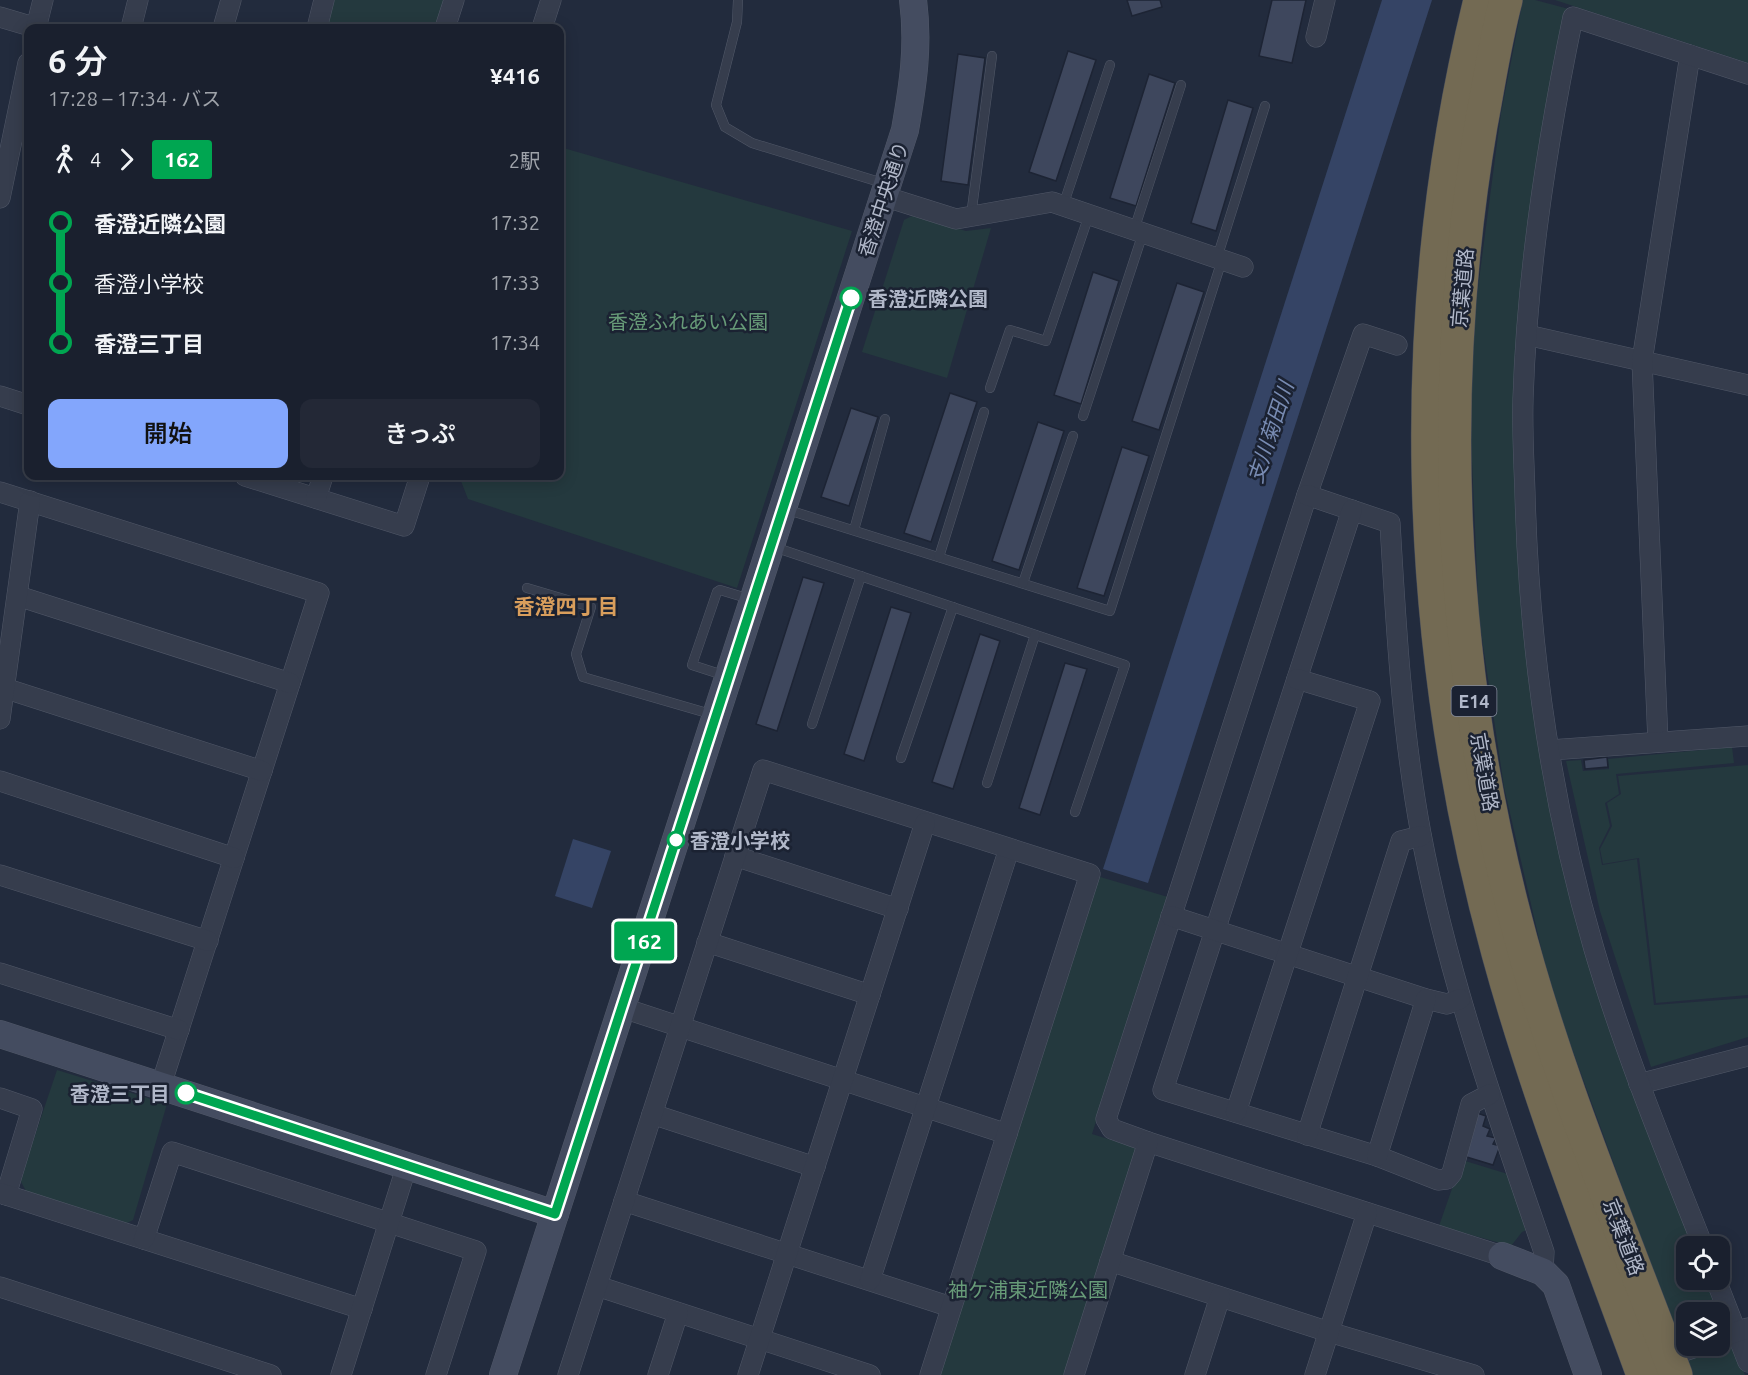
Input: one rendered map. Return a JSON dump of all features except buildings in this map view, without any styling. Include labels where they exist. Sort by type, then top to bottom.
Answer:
[{"type":"highway","name":"京葉道路","points":[[1480,0],[1467,53],[1454,131],[1431,309],[1428,479],[1437,638],[1457,784],[1498,955],[1551,1122],[1643,1375]]},
{"type":"highway","name":"京葉道路","points":[[1506,0],[1474,165],[1458,320],[1455,466],[1462,606],[1468,663],[1486,783],[1514,914],[1569,1087],[1686,1357]]},
{"type":"street","points":[[37,24],[43,0]]},
{"type":"street","points":[[132,24],[138,0]]},
{"type":"street","points":[[224,24],[231,0]]},
{"type":"street","points":[[318,24],[324,0]]},
{"type":"street","points":[[446,24],[454,0]]},
{"type":"street","points":[[543,24],[551,0]]},
{"type":"street","name":"香澄中央通り","points":[[503,1375],[905,130],[916,67],[917,32],[913,0]]},
{"type":"street","points":[[1316,37],[1325,0]]},
{"type":"street","points":[[0,17],[24,24]]},
{"type":"street","points":[[1699,1236],[1639,1084],[1594,951],[1560,812],[1536,669],[1526,537],[1522,402],[1527,335],[1551,122],[1573,17],[1748,74]]},
{"type":"street","points":[[1658,742],[1641,361],[1690,55]]},
{"type":"street","points":[[0,198],[24,82]]},
{"type":"street","points":[[886,190],[956,219],[1052,202],[1243,267]]},
{"type":"street","points":[[1397,345],[1363,334],[1307,495],[1106,1119],[1112,1129],[1148,1142],[1543,1272],[1556,1285],[1588,1375]]},
{"type":"street","points":[[1527,335],[1748,385]]},
{"type":"street","points":[[0,396],[24,404]]},
{"type":"street","points":[[258,480],[404,526],[419,480]]},
{"type":"street","points":[[316,498],[322,480]]},
{"type":"street","points":[[0,492],[319,594],[161,1085]]},
{"type":"street","points":[[1307,495],[1390,523],[1402,708],[1421,836],[1460,999],[1544,1252],[1543,1272]]},
{"type":"street","points":[[0,719],[30,501]]},
{"type":"street","points":[[1352,510],[1163,1090],[1377,1156],[1438,1180],[1447,1179],[1452,1173],[1471,1104],[1490,1094]]},
{"type":"street","points":[[18,596],[290,683]]},
{"type":"street","points":[[1236,1112],[1370,701],[1297,679]]},
{"type":"street","points":[[4,688],[262,771]]},
{"type":"street","points":[[1550,750],[1748,736]]},
{"type":"street","points":[[568,1375],[763,770],[1090,874],[930,1375]]},
{"type":"street","points":[[0,781],[234,858]]},
{"type":"street","points":[[748,1375],[925,823]]},
{"type":"street","points":[[1307,1135],[1401,841],[1421,836]]},
{"type":"street","points":[[870,1280],[1009,849]]},
{"type":"street","points":[[735,856],[898,909]]},
{"type":"street","points":[[0,875],[208,941]]},
{"type":"street","points":[[1171,916],[1426,999],[1448,1004],[1460,999]]},
{"type":"street","points":[[707,942],[870,995]]},
{"type":"street","points":[[0,973],[179,1030]]},
{"type":"street","points":[[1377,1156],[1426,999]]},
{"type":"street","points":[[623,1008],[1007,1134]]},
{"type":"street","points":[[0,1034],[555,1214]]},
{"type":"street","points":[[1639,1084],[1748,1056]]},
{"type":"street","points":[[0,1098],[32,1109],[3,1194],[362,1309]]},
{"type":"street","points":[[652,1114],[815,1167]]},
{"type":"street","points":[[1074,1375],[1148,1142]]},
{"type":"street","points":[[144,1239],[172,1152],[476,1251],[436,1375]]},
{"type":"street","points":[[341,1375],[407,1165]]},
{"type":"street","points":[[624,1201],[951,1307]]},
{"type":"street","points":[[1315,1375],[1367,1213]]},
{"type":"street","points":[[1110,1262],[1329,1332],[1438,1370],[1474,1375]]},
{"type":"street","points":[[597,1286],[760,1339],[840,1370],[870,1375]]},
{"type":"street","points":[[0,1287],[271,1375]]},
{"type":"street","points":[[1719,1290],[1734,1333],[1748,1362]]},
{"type":"street","points":[[1195,1375],[1220,1297]]},
{"type":"street","points":[[658,1375],[678,1313]]},
{"type":"lane","points":[[738,0],[737,22],[716,105],[725,127],[752,143],[886,190]]},
{"type":"lane","points":[[970,216],[992,56]]},
{"type":"lane","points":[[1063,206],[1110,65]]},
{"type":"lane","points":[[1083,416],[1181,85]]},
{"type":"lane","points":[[784,508],[1110,611],[1220,259],[1265,106]]},
{"type":"lane","points":[[990,388],[1010,330],[1046,341],[1089,215]]},
{"type":"lane","points":[[939,557],[984,412]]},
{"type":"lane","points":[[854,530],[885,418]]},
{"type":"lane","points":[[1023,583],[1073,436]]},
{"type":"lane","points":[[772,546],[1125,665],[1075,812]]},
{"type":"lane","points":[[812,724],[861,576]]},
{"type":"lane","points":[[527,588],[591,607],[576,654],[583,677],[716,716]]},
{"type":"lane","points":[[729,676],[693,665],[717,591],[754,601]]},
{"type":"lane","points":[[901,758],[953,607]]},
{"type":"lane","points":[[987,783],[1035,635]]},
{"type":"green space","points":[[334,0],[444,0],[436,24],[326,24]]},
{"type":"green space","points":[[1523,0],[1535,0],[1569,9],[1550,89],[1519,547],[1528,675],[1542,755],[1691,1236],[1676,1236],[1676,1290],[1711,1290],[1716,1302],[1676,1302],[1676,1335],[1551,991],[1504,787],[1479,618],[1471,439],[1473,326],[1501,113]]},
{"type":"green space","points":[[1555,0],[1748,0],[1748,63]]},
{"type":"green space","name":"香澄ふれあい公園","points":[[564,148],[852,231],[737,588],[468,499],[461,480],[564,480]]},
{"type":"green space","points":[[912,216],[966,231],[991,228],[947,378],[862,352],[904,220]]},
{"type":"green space","points":[[1732,747],[1734,763],[1616,774],[1619,794],[1605,803],[1610,826],[1599,848],[1602,865],[1637,859],[1654,1005],[1748,998],[1748,1037],[1651,1067],[1600,911],[1566,761],[1581,760],[1583,771],[1609,769],[1608,759]]},
{"type":"green space","points":[[1748,765],[1748,995],[1656,1003],[1639,858],[1603,864],[1600,849],[1612,826],[1607,803],[1621,794],[1618,776]]},
{"type":"green space","name":"袖ケ浦東近隣公園","points":[[1097,876],[1168,897],[1092,1134],[1134,1147],[1137,1154],[1066,1375],[936,1375]]},
{"type":"green space","points":[[57,1070],[167,1104],[133,1220],[127,1223],[26,1191],[20,1180]]},
{"type":"green space","points":[[1462,1160],[1511,1175],[1531,1228],[1522,1232],[1511,1246],[1439,1226]]},
{"type":"green space","points":[[1730,1346],[1733,1348],[1745,1375],[1690,1375],[1685,1361],[1697,1356],[1730,1356]]},
{"type":"water","name":"支川菊田川","points":[[1382,0],[1432,0],[1148,883],[1103,869]]},
{"type":"water","points":[[573,839],[611,851],[592,908],[555,896]]},
{"type":"bus line","name":"162","points":[[186,1093],[555,1214],[851,298]]},
{"type":"place","name":"香澄近隣公園","points":[[851,298]]},
{"type":"place","name":"香澄小学校","points":[[676,840]]},
{"type":"place","name":"香澄三丁目","points":[[186,1093]]},
{"type":"district","name":"香澄四丁目","points":[[566,606]]}]
